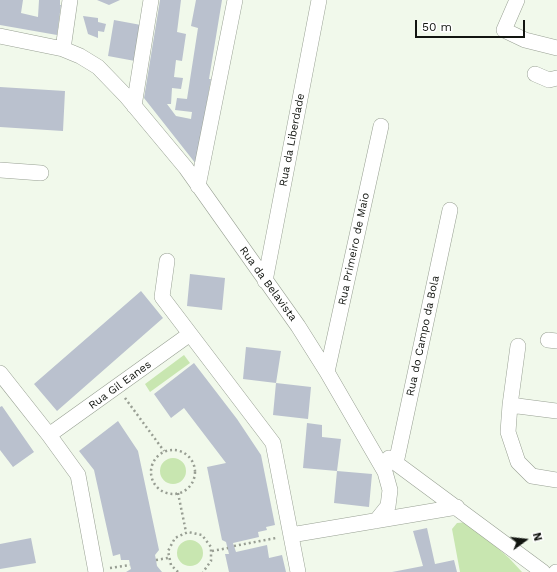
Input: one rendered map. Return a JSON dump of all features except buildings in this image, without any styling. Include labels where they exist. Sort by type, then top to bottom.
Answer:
[{"type":"street","points":[[63,49],[70,0]]},
{"type":"street","points":[[134,106],[151,0]]},
{"type":"street","points":[[198,186],[234,0]]},
{"type":"street","name":"Rua da Liberdade","points":[[265,281],[319,0]]},
{"type":"street","points":[[517,0],[504,30],[525,40],[557,48]]},
{"type":"street","name":"Rua da Belavista","points":[[0,36],[63,49],[80,56],[98,67],[134,106],[186,168],[298,326],[328,372],[369,445],[396,462],[457,506],[522,558]]},
{"type":"street","points":[[535,74],[549,80],[557,78]]},
{"type":"street","name":"Rua Primeiro de Maio","points":[[328,372],[381,126]]},
{"type":"street","points":[[0,170],[41,173]]},
{"type":"street","name":"Rua do Campo da Bola","points":[[396,462],[450,210]]},
{"type":"street","points":[[167,261],[162,297],[273,443],[298,572]]},
{"type":"street","name":"Rua Gil Eanes","points":[[50,435],[190,334]]},
{"type":"street","points":[[518,346],[508,432],[518,462],[532,476],[557,480]]},
{"type":"street","points":[[0,373],[50,435],[78,475],[93,572]]},
{"type":"street","points":[[510,405],[557,411]]},
{"type":"street","points":[[369,445],[385,472],[390,490],[388,506],[376,522]]},
{"type":"street","points":[[291,535],[376,522],[457,506]]},
{"type":"street","points":[[522,558],[532,572]]},
{"type":"street","points":[[522,558],[543,572]]},
{"type":"path","points":[[124,397],[164,451]]},
{"type":"path","points":[[178,450],[185,453],[194,465],[194,479],[190,485],[178,493],[164,492],[154,482],[151,476],[153,462],[164,451],[178,450]]},
{"type":"path","points":[[178,493],[186,532]]},
{"type":"path","points":[[178,572],[171,565],[168,558],[170,544],[175,538],[186,532],[196,532],[208,540],[212,551],[211,561],[203,572]]},
{"type":"path","points":[[234,546],[291,535]]},
{"type":"path","points":[[212,551],[228,548]]},
{"type":"path","points":[[156,560],[168,558]]},
{"type":"path","points":[[93,572],[130,565]]},
{"type":"green space","points":[[184,355],[190,363],[150,392],[145,384]]},
{"type":"green space","points":[[173,458],[182,462],[186,471],[182,480],[173,484],[164,480],[160,471],[164,462]]},
{"type":"green space","points":[[468,522],[509,558],[522,572],[460,572],[452,529],[457,523]]},
{"type":"green space","points":[[190,540],[199,544],[203,553],[199,562],[190,566],[181,562],[177,553],[181,544]]}]
